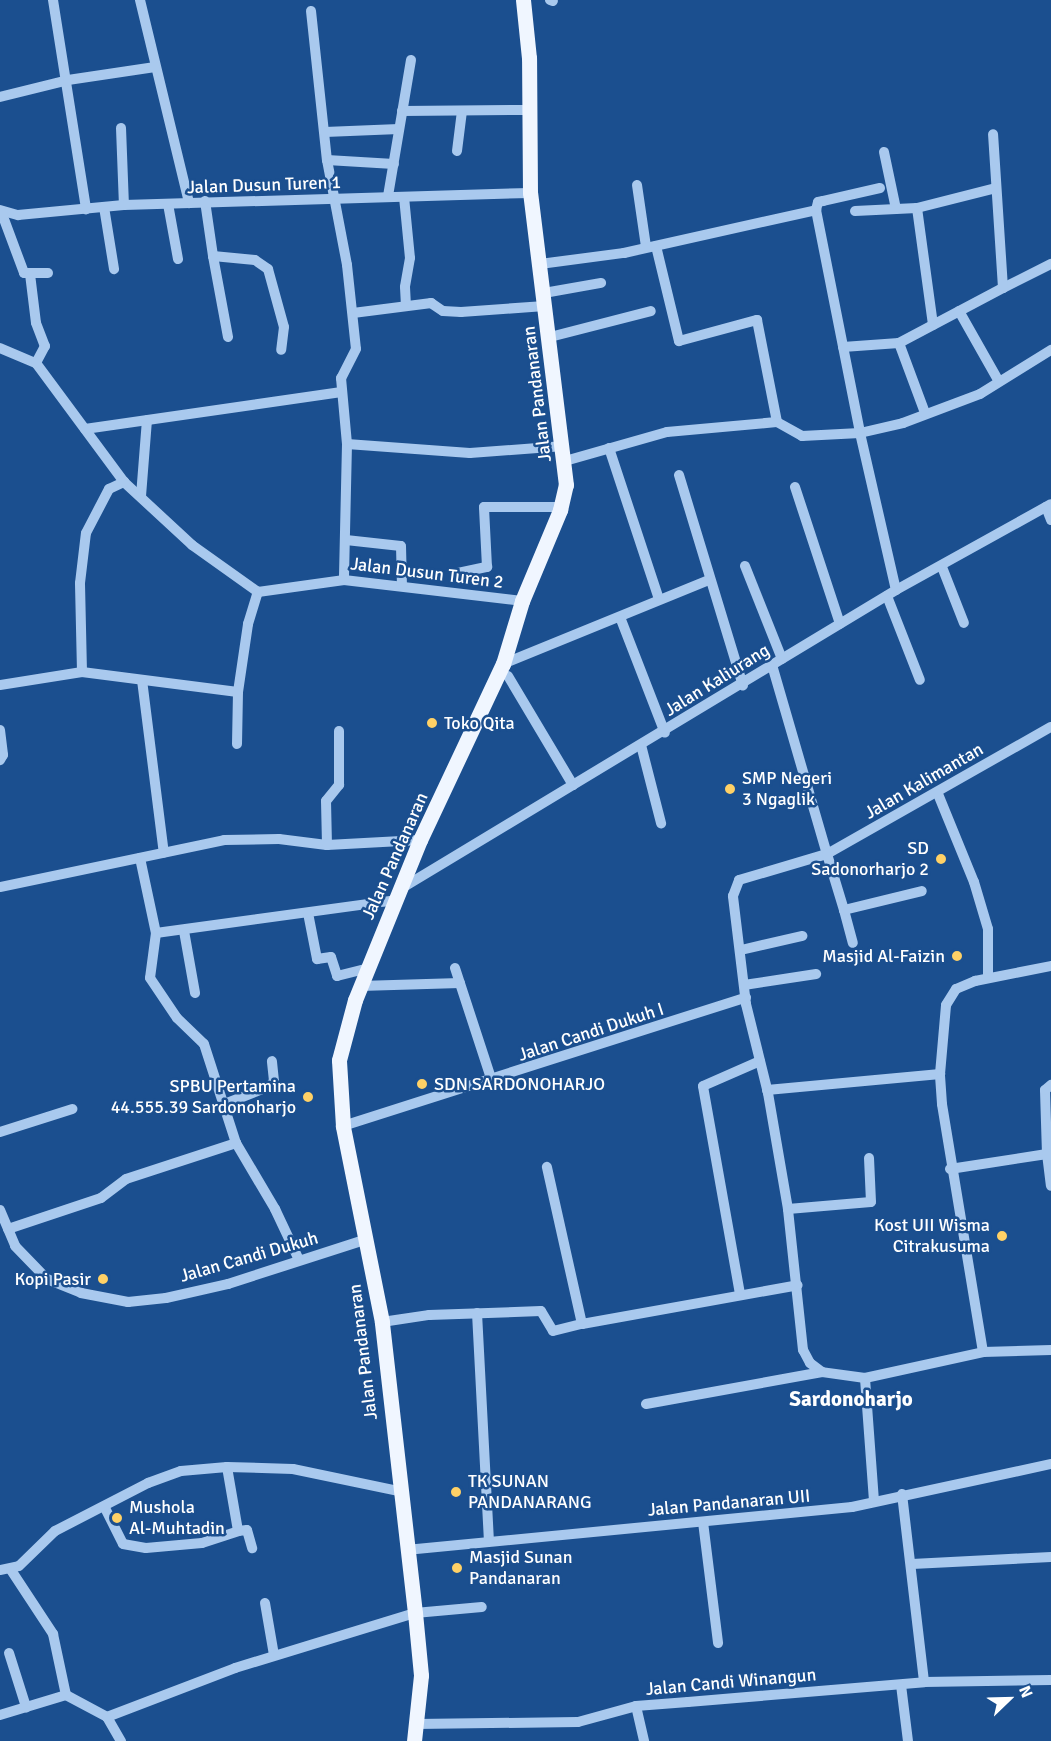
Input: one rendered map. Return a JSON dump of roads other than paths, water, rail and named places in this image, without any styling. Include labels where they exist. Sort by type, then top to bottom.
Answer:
[{"type":"main road","name":"Jalan Pandanaran","points":[[414,1741],[421,1675],[415,1613],[398,1491],[381,1322],[367,1239],[343,1126],[339,1060],[360,986],[420,840],[506,670],[522,601],[561,507],[566,484],[550,337],[530,193],[529,110],[523,0]]},
{"type":"street","points":[[53,0],[68,80],[86,209]]},
{"type":"street","points":[[140,0],[189,203]]},
{"type":"street","points":[[311,11],[327,160],[336,199],[356,349],[341,378],[347,444],[344,579]]},
{"type":"street","points":[[388,196],[411,60]]},
{"type":"street","points":[[0,97],[68,80],[155,67]]},
{"type":"street","points":[[402,111],[529,110]]},
{"type":"street","points":[[458,151],[462,111]]},
{"type":"street","points":[[121,128],[124,205]]},
{"type":"street","points":[[325,132],[399,129]]},
{"type":"street","points":[[993,134],[1002,288]]},
{"type":"street","points":[[884,153],[896,209]]},
{"type":"street","points":[[327,160],[394,164]]},
{"type":"street","points":[[638,185],[651,246],[679,341],[757,320],[777,422]]},
{"type":"street","points":[[880,188],[818,202],[816,210],[891,593],[920,680]]},
{"type":"street","points":[[855,211],[917,208],[996,188]]},
{"type":"street","name":"Jalan Dusun Turen 1","points":[[0,211],[18,216],[124,205],[205,201],[530,193]]},
{"type":"street","points":[[404,197],[411,258],[405,287],[406,305]]},
{"type":"street","points":[[205,201],[228,337]]},
{"type":"street","points":[[168,204],[178,259]]},
{"type":"street","points":[[104,207],[114,269]]},
{"type":"street","points":[[917,208],[933,325]]},
{"type":"street","points":[[540,264],[651,246],[816,210]]},
{"type":"street","points":[[0,211],[20,266],[30,274],[48,273]]},
{"type":"street","points":[[213,256],[255,260],[268,269],[284,327],[281,350]]},
{"type":"street","points":[[843,347],[899,343],[1002,288],[1051,265]]},
{"type":"street","points":[[30,274],[36,323],[45,346],[36,363]]},
{"type":"street","points":[[353,313],[431,303],[443,310],[461,312],[544,299],[601,283]]},
{"type":"street","points":[[550,337],[651,311]]},
{"type":"street","points":[[959,311],[998,380]]},
{"type":"street","points":[[899,343],[925,413]]},
{"type":"street","points":[[0,348],[36,363],[124,482],[192,545],[258,592],[248,624],[238,692],[237,744]]},
{"type":"street","points":[[347,444],[470,453],[564,454],[609,448],[667,432],[777,422],[802,436],[860,433],[980,394],[998,380],[1051,350]]},
{"type":"street","points":[[85,429],[341,392]]},
{"type":"street","points":[[141,496],[147,420]]},
{"type":"street","points":[[609,448],[659,599]]},
{"type":"street","points":[[679,475],[709,580],[743,685]]},
{"type":"street","points":[[82,672],[80,584],[86,533],[109,489],[124,482]]},
{"type":"street","points":[[795,487],[840,624]]},
{"type":"street","points":[[1048,505],[1051,520]]},
{"type":"street","name":"Jalan Kaliurang","points":[[399,894],[573,785],[640,745],[665,733],[891,593],[942,567],[1048,505]]},
{"type":"street","points":[[458,573],[487,567],[484,507],[561,507]]},
{"type":"street","points":[[346,540],[401,546],[402,586]]},
{"type":"street","points":[[745,566],[782,659]]},
{"type":"street","points":[[942,567],[964,623]]},
{"type":"street","name":"Jalan Dusun Turen 2","points":[[258,592],[344,579],[522,601]]},
{"type":"street","points":[[573,785],[506,670],[659,599],[709,580]]},
{"type":"street","points":[[620,617],[665,733]]},
{"type":"street","points":[[772,665],[853,943]]},
{"type":"street","points":[[0,685],[82,672],[238,692]]},
{"type":"street","points":[[142,680],[164,853]]},
{"type":"street","name":"Jalan Kalimantan","points":[[741,950],[733,896],[739,880],[827,854],[938,794],[1051,727]]},
{"type":"street","points":[[0,730],[3,755],[0,760]]},
{"type":"street","points":[[327,845],[326,801],[339,785],[339,731]]},
{"type":"street","points":[[640,745],[661,822]]},
{"type":"street","points":[[938,794],[974,882],[985,919],[988,977]]},
{"type":"street","points":[[0,887],[224,840],[279,839],[327,845],[420,840]]},
{"type":"street","points":[[140,858],[156,933],[150,978],[177,1018],[204,1044],[236,1143],[275,1209],[299,1260]]},
{"type":"street","points":[[844,910],[922,891]]},
{"type":"street","points":[[156,933],[308,913],[399,894]]},
{"type":"street","points":[[308,913],[317,959],[331,957],[337,976],[368,968]]},
{"type":"street","points":[[184,931],[195,993]]},
{"type":"street","points":[[802,936],[741,950],[746,997],[767,1090],[788,1209],[798,1285],[803,1350],[810,1363],[822,1372]]},
{"type":"street","points":[[983,1352],[950,1169],[940,1074],[950,994],[988,977],[1051,966]]},
{"type":"street","points":[[455,968],[492,1081]]},
{"type":"street","points":[[744,985],[816,974]]},
{"type":"street","points":[[360,986],[460,983]]},
{"type":"street","name":"Jalan Candi Dukuh I","points":[[343,1126],[492,1081],[746,997]]},
{"type":"street","points":[[222,1105],[270,1086],[274,1081],[272,1061]]},
{"type":"street","points":[[740,1294],[703,1086],[760,1061]]},
{"type":"street","points":[[767,1090],[940,1074]]},
{"type":"street","points":[[1051,1085],[1045,1090],[1051,1186]]},
{"type":"street","points":[[0,1132],[72,1110]]},
{"type":"street","points":[[8,1229],[100,1198],[126,1179],[236,1143]]},
{"type":"street","points":[[950,1169],[1049,1150]]},
{"type":"street","points":[[788,1209],[871,1202],[869,1158]]},
{"type":"street","points":[[547,1167],[582,1324]]},
{"type":"street","name":"Jalan Candi Dukuh","points":[[0,1210],[15,1246],[47,1279],[81,1293],[128,1302],[166,1298],[228,1284],[367,1239]]},
{"type":"street","points":[[381,1322],[477,1313],[541,1311],[553,1331],[560,1332],[582,1324],[798,1285]]},
{"type":"street","points":[[477,1313],[489,1540]]},
{"type":"street","points":[[646,1404],[822,1372],[865,1378],[983,1352],[1051,1350]]},
{"type":"street","points":[[865,1378],[874,1501]]},
{"type":"street","name":"Jalan Pandanaran UII","points":[[406,1550],[489,1540],[852,1507],[902,1494],[1051,1464]]},
{"type":"street","points":[[227,1467],[238,1531]]},
{"type":"street","points":[[66,1695],[53,1634],[6,1570],[55,1531],[105,1508],[148,1483],[181,1471],[227,1467],[293,1469],[398,1491]]},
{"type":"street","points":[[902,1494],[924,1682]]},
{"type":"street","points":[[105,1508],[123,1544],[146,1548],[202,1543],[247,1530],[252,1548]]},
{"type":"street","points":[[703,1522],[718,1642]]},
{"type":"street","points":[[912,1564],[1051,1557]]},
{"type":"street","points":[[265,1603],[274,1655]]},
{"type":"street","points":[[107,1717],[274,1655],[415,1613],[482,1607]]},
{"type":"street","points":[[9,1653],[26,1707]]},
{"type":"street","name":"Jalan Candi Winangun","points":[[416,1724],[578,1722],[636,1706],[924,1682],[1051,1680]]},
{"type":"street","points":[[901,1684],[908,1741]]},
{"type":"street","points":[[0,1715],[66,1695],[107,1717],[121,1741]]},
{"type":"street","points":[[636,1706],[644,1741]]},
{"type":"place","name":"Toko Qita","points":[[432,723]]},
{"type":"place","name":"SMP Negeri 3 Ngaglik","points":[[730,789]]},
{"type":"place","name":"SD Sadonorharjo 2","points":[[941,859]]},
{"type":"place","name":"Masjid Al-Faizin","points":[[957,956]]},
{"type":"place","name":"SDN SARDONOHARJO","points":[[422,1084]]},
{"type":"place","name":"SPBU Pertamina 44.555.39 Sardonoharjo","points":[[308,1097]]},
{"type":"place","name":"Kost UII Wisma Citrakusuma","points":[[1002,1236]]},
{"type":"place","name":"Kopi Pasir","points":[[103,1279]]},
{"type":"place","name":"TK SUNAN PANDANARANG","points":[[456,1492]]},
{"type":"place","name":"Mushola Al-Muhtadin","points":[[117,1518]]},
{"type":"place","name":"Masjid Sunan Pandanaran","points":[[457,1568]]},
{"type":"district","name":"Sardonoharjo","points":[[851,1399]]}]
